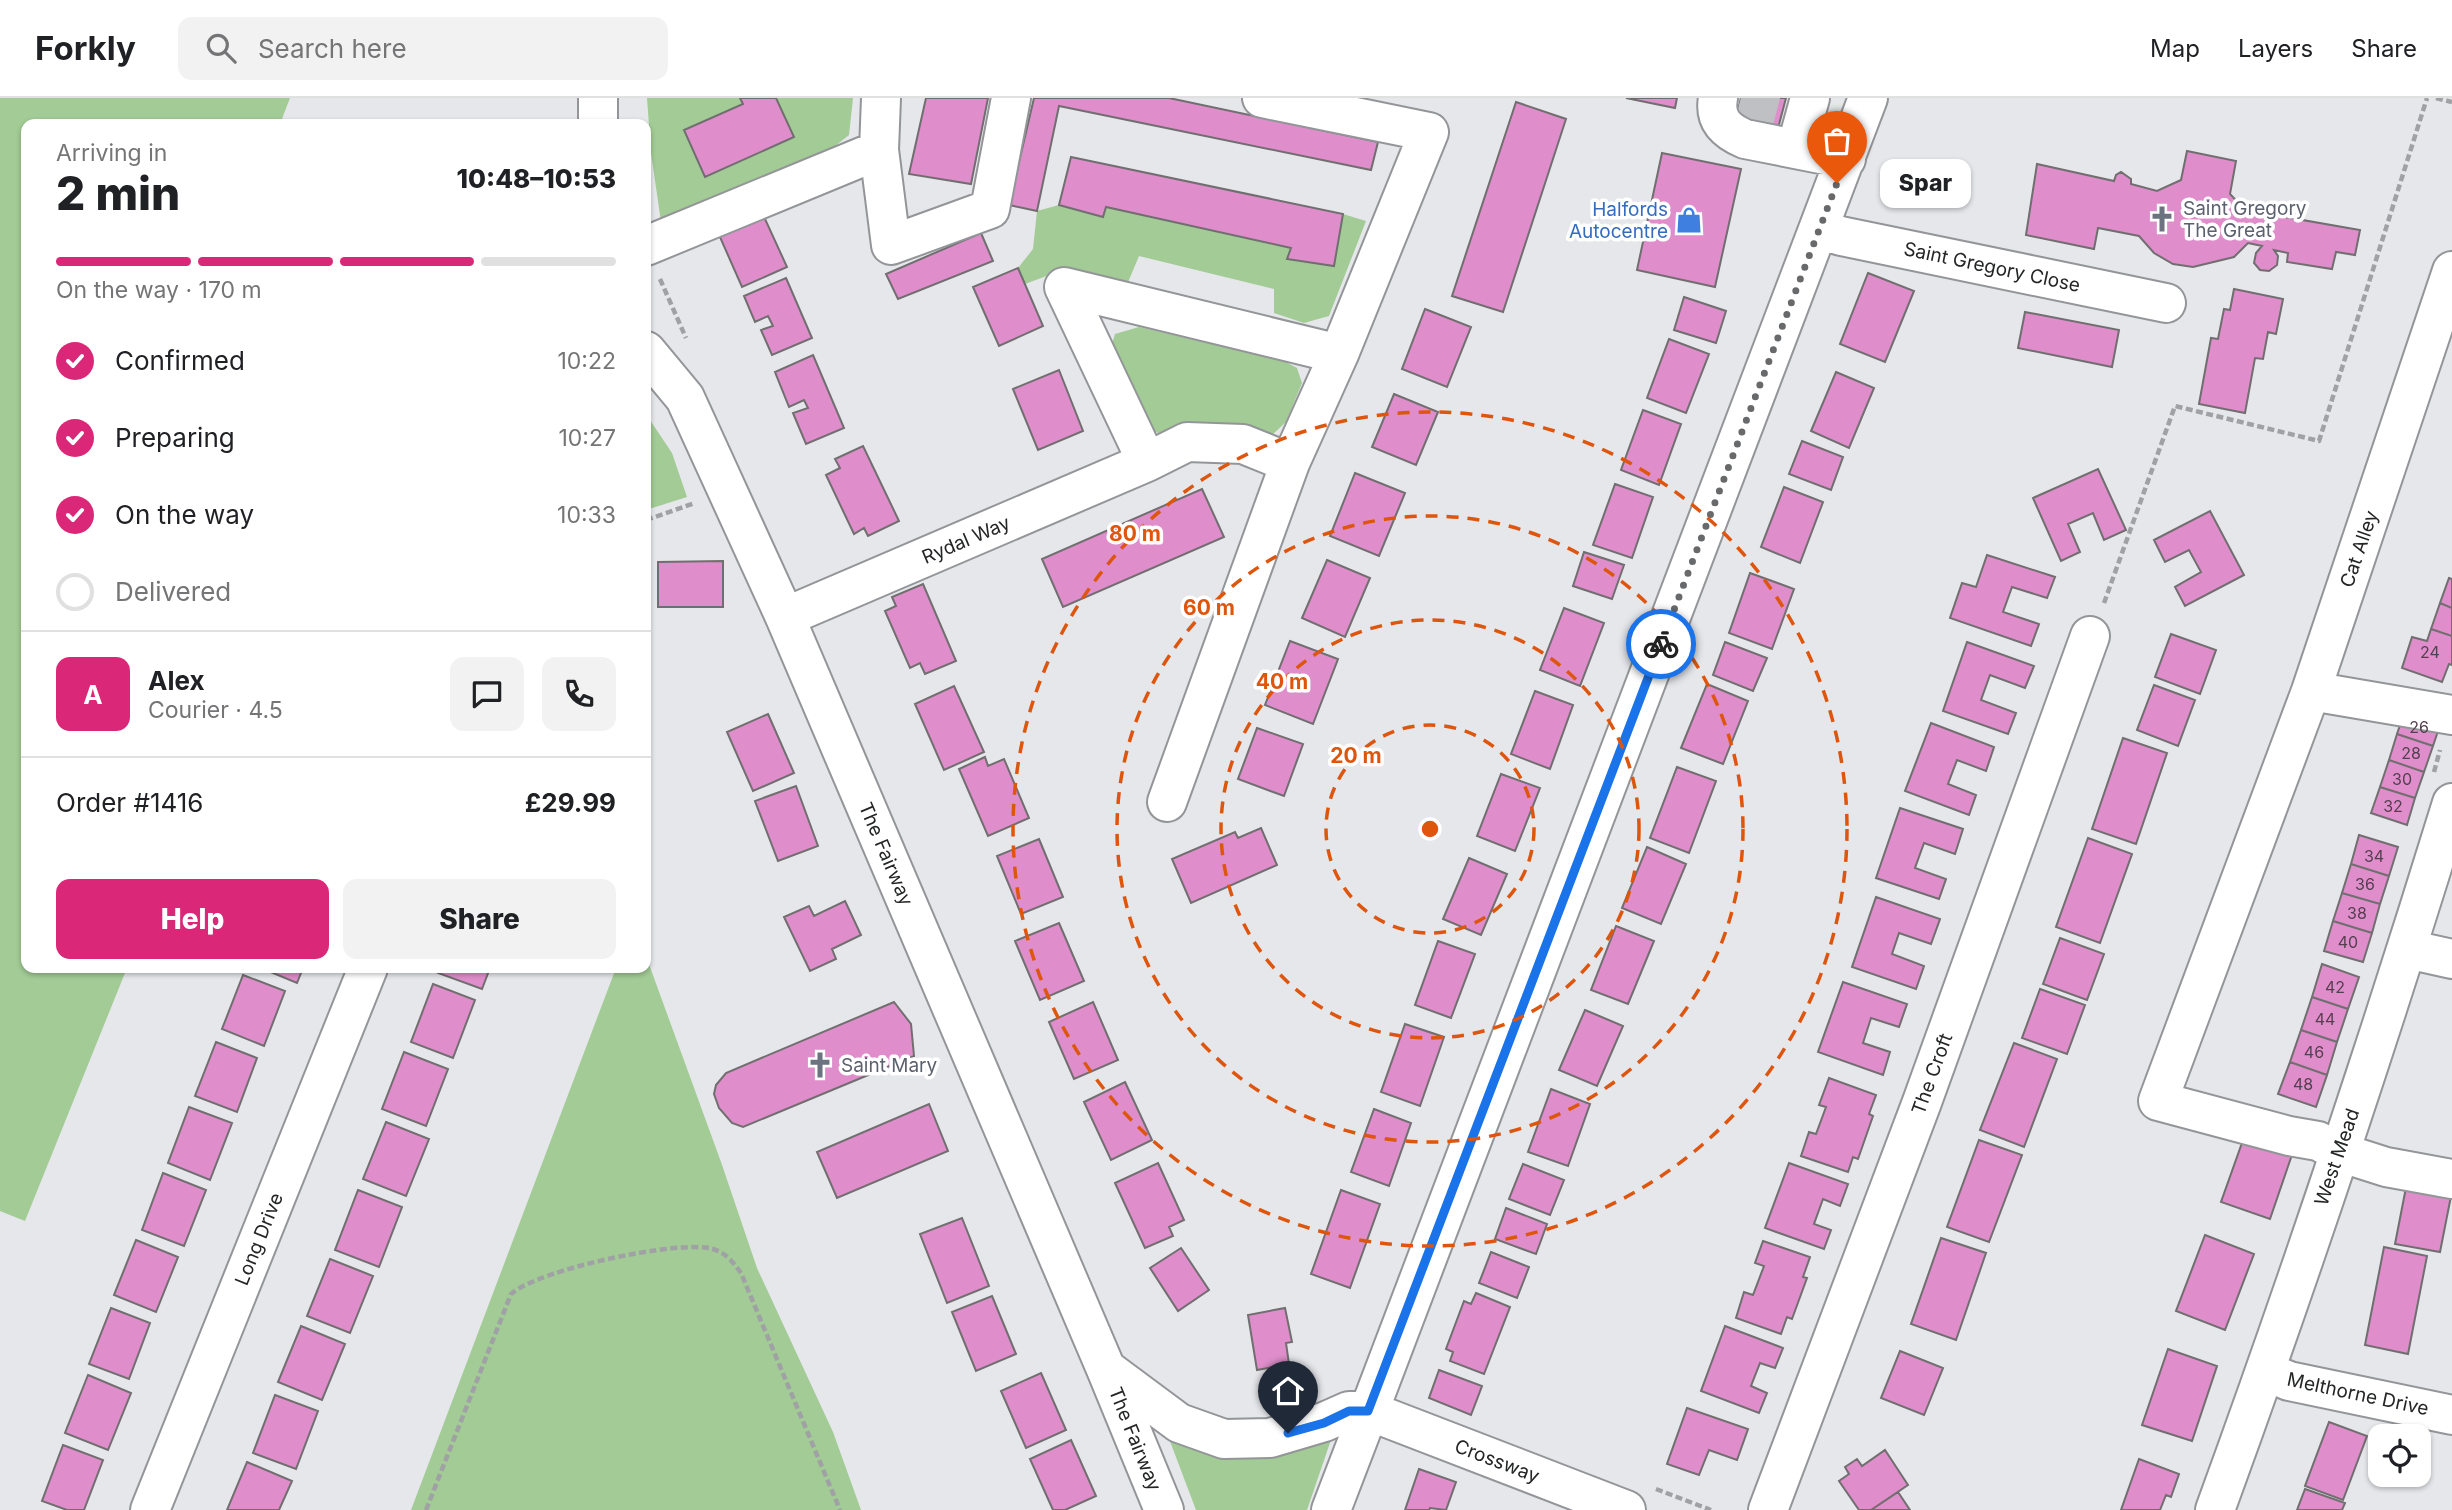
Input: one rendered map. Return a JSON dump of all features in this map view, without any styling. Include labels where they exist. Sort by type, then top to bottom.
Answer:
[{"type":"street","points":[[598,98],[598,119]]},
{"type":"street","points":[[881,98],[879,150],[891,245],[989,209],[1011,98]]},
{"type":"street","points":[[1167,802],[1290,463],[1339,354],[1429,132],[1262,98]]},
{"type":"street","points":[[1331,1510],[1868,98]]},
{"type":"street","points":[[1725,101],[1716,107],[1720,120],[1730,133],[1745,139],[1798,121],[1846,159]]},
{"type":"street","points":[[651,243],[879,150]]},
{"type":"street","name":"Saint Gregory Close","points":[[1819,229],[1841,236],[2166,303]]},
{"type":"street","name":"Cat Alley","points":[[2339,1152],[2318,1141],[2289,1136],[2158,1101],[2311,691],[2452,271]]},
{"type":"street","points":[[1147,462],[1064,287],[1339,354]]},
{"type":"street","name":"The Fairway","points":[[651,357],[685,398],[785,617],[1164,1510]]},
{"type":"street","name":"Rydal Way","points":[[785,617],[1147,462],[1187,442],[1244,444],[1290,463]]},
{"type":"street","name":"The Croft","points":[[1768,1510],[1922,1102],[2090,636]]},
{"type":"street","points":[[2311,691],[2452,715]]},
{"type":"street","name":"West Mead","points":[[2215,1510],[2339,1152],[2407,949],[2452,803]]},
{"type":"street","points":[[2407,949],[2452,958]]},
{"type":"street","name":"Long Drive","points":[[150,1510],[366,973]]},
{"type":"street","points":[[2339,1152],[2386,1167],[2452,1179]]},
{"type":"street","name":"The Fairway","points":[[1106,1368],[1180,1423],[1224,1439],[1270,1438],[1324,1423],[1349,1411],[1368,1411]]},
{"type":"street","name":"Melthorne Drive","points":[[2265,1371],[2289,1381],[2452,1415]]},
{"type":"street","name":"Crossway","points":[[1368,1411],[1626,1510]]},
{"type":"path","points":[[2090,636],[2105,602],[2175,406],[2319,441],[2427,98]]},
{"type":"path","points":[[2436,98],[2452,102]]},
{"type":"path","points":[[651,256],[688,343]]},
{"type":"path","points":[[651,518],[706,499]]},
{"type":"path","points":[[426,1510],[511,1294],[560,1272],[625,1255],[699,1246],[718,1250],[727,1256],[741,1273],[840,1510]]},
{"type":"green space","points":[[0,98],[290,98],[282,119],[21,119],[21,973],[125,973],[25,1221],[0,1211]]},
{"type":"green space","points":[[647,98],[740,98],[743,104],[684,130],[706,177],[794,137],[776,98],[853,98],[849,135],[821,157],[661,222],[651,153],[651,119],[649,119]]},
{"type":"green space","points":[[1059,205],[1103,217],[1106,207],[1291,248],[1287,258],[1343,214],[1366,221],[1329,316],[1304,323],[1274,313],[1274,289],[1139,256],[1126,287],[1060,271],[1025,284],[1018,268],[1033,249],[1037,211]]},
{"type":"green space","points":[[1139,327],[1282,360],[1297,368],[1302,383],[1286,422],[1272,435],[1207,427],[1158,433],[1142,424],[1110,351],[1115,334]]},
{"type":"green space","points":[[651,422],[672,453],[687,497],[651,508]]},
{"type":"green space","points":[[651,970],[757,1268],[833,1432],[861,1510],[411,1510],[614,973],[651,973]]},
{"type":"green space","points":[[1333,1434],[1307,1510],[1196,1510],[1168,1436]]},
{"type":"building","points":[[740,98],[776,98],[794,137],[705,177],[684,130],[743,104]]},
{"type":"building","points":[[926,98],[988,98],[971,184],[909,174]]},
{"type":"building","points":[[1034,98],[1169,98],[1378,142],[1371,170],[1059,106],[1037,211],[1009,205]]},
{"type":"building","points":[[1626,98],[1677,98],[1675,108]]},
{"type":"building","points":[[1741,98],[1786,98],[1777,132],[1735,122]]},
{"type":"building","points":[[1516,102],[1566,119],[1503,312],[1452,296]]},
{"type":"building","name":"Saint Gregory The Great","points":[[2187,151],[2236,161],[2230,194],[2245,210],[2360,230],[2355,255],[2336,252],[2332,269],[2287,262],[2288,253],[2274,250],[2278,256],[2277,265],[2269,271],[2260,270],[2254,263],[2256,253],[2262,246],[2248,243],[2234,257],[2193,267],[2173,264],[2154,253],[2139,236],[2098,228],[2094,249],[2026,235],[2037,164],[2114,181],[2116,175],[2121,172],[2131,179],[2131,184],[2157,191],[2181,180]]},
{"type":"building","name":"Halfords Autocentre","points":[[1662,153],[1741,169],[1715,287],[1637,270]]},
{"type":"building","points":[[1071,157],[1343,214],[1334,266],[1287,259],[1291,248],[1106,207],[1103,217],[1059,205]]},
{"type":"building","points":[[760,208],[787,267],[742,287],[716,228]]},
{"type":"building","points":[[981,233],[993,261],[898,299],[886,274]]},
{"type":"building","points":[[1018,268],[1043,326],[999,346],[973,287]]},
{"type":"building","points":[[1868,273],[1914,291],[1885,362],[1840,344]]},
{"type":"building","points":[[786,278],[812,338],[772,355],[761,330],[773,326],[768,316],[755,322],[744,296]]},
{"type":"building","points":[[2234,289],[2283,299],[2276,334],[2268,332],[2263,359],[2255,358],[2245,413],[2199,404],[2211,338],[2218,339],[2224,309],[2230,310]]},
{"type":"building","points":[[1684,297],[1726,311],[1716,343],[1674,330]]},
{"type":"building","points":[[1425,309],[1471,327],[1447,387],[1402,369]]},
{"type":"building","points":[[2025,312],[2119,330],[2112,367],[2018,348]]},
{"type":"building","points":[[1669,339],[1709,354],[1686,413],[1647,398]]},
{"type":"building","points":[[813,355],[844,428],[806,444],[793,413],[808,408],[804,400],[789,407],[775,372]]},
{"type":"building","points":[[1059,370],[1083,431],[1038,450],[1013,389]]},
{"type":"building","points":[[1836,372],[1874,388],[1849,448],[1811,431]]},
{"type":"building","points":[[1394,394],[1438,412],[1416,465],[1372,447]]},
{"type":"building","points":[[1643,410],[1681,424],[1659,485],[1621,470]]},
{"type":"building","points":[[1802,441],[1843,457],[1831,490],[1789,474]]},
{"type":"building","points":[[863,446],[899,521],[868,536],[864,528],[854,534],[826,475],[840,468],[835,459]]},
{"type":"building","points":[[2098,469],[2126,530],[2104,540],[2093,513],[2068,524],[2080,552],[2061,561],[2033,498]]},
{"type":"building","points":[[1355,473],[1405,493],[1379,556],[1330,536]]},
{"type":"building","points":[[1615,484],[1653,497],[1632,558],[1593,545]]},
{"type":"building","points":[[1784,487],[1823,502],[1800,563],[1761,547]]},
{"type":"building","points":[[1202,489],[1224,537],[1063,607],[1042,559]]},
{"type":"building","points":[[2210,511],[2244,575],[2185,606],[2175,587],[2201,572],[2189,550],[2165,562],[2154,540]]},
{"type":"building","points":[[1584,552],[1624,565],[1612,599],[1573,586]]},
{"type":"building","points":[[1987,555],[2055,577],[2047,598],[2012,587],[2003,612],[2039,624],[2031,646],[1950,618],[1962,583],[1976,587]]},
{"type":"building","points":[[1327,560],[1370,578],[1345,637],[1302,618]]},
{"type":"building","points":[[723,561],[723,607],[658,607],[658,562]]},
{"type":"building","points":[[1750,573],[1794,589],[1772,649],[1729,633]]},
{"type":"building","points":[[2449,578],[2452,579],[2452,608],[2440,603]]},
{"type":"building","points":[[923,584],[956,661],[925,674],[920,663],[910,668],[885,611],[896,606],[892,597]]},
{"type":"building","points":[[2440,603],[2452,608],[2452,636],[2431,629]]},
{"type":"building","points":[[1564,608],[1604,623],[1580,686],[1540,670]]},
{"type":"building","points":[[2431,629],[2452,636],[2452,665],[2449,664],[2442,682],[2402,668],[2412,637],[2427,641]]},
{"type":"building","points":[[2171,634],[2216,650],[2200,694],[2155,677]]},
{"type":"building","points":[[1290,641],[1338,659],[1313,724],[1265,705]]},
{"type":"building","points":[[1725,642],[1767,658],[1753,691],[1713,675]]},
{"type":"building","points":[[1967,642],[2034,666],[2025,688],[1990,675],[1981,700],[2016,713],[2008,734],[1943,711]]},
{"type":"building","points":[[1707,684],[1748,701],[1723,764],[1681,748]]},
{"type":"building","points":[[2154,685],[2195,700],[2178,746],[2137,730]]},
{"type":"building","points":[[954,686],[984,752],[944,770],[915,704]]},
{"type":"building","points":[[1535,691],[1573,705],[1550,769],[1511,754]]},
{"type":"building","points":[[2406,707],[2442,719],[2433,746],[2397,734]]},
{"type":"building","points":[[768,714],[794,773],[753,791],[727,732]]},
{"type":"building","points":[[1931,723],[1994,747],[1986,771],[1957,760],[1948,784],[1976,795],[1969,815],[1905,791]]},
{"type":"building","points":[[1257,728],[1303,744],[1284,796],[1238,779]]},
{"type":"building","points":[[2397,734],[2433,746],[2424,772],[2389,760]]},
{"type":"building","points":[[2123,738],[2167,753],[2136,844],[2092,829]]},
{"type":"building","points":[[985,757],[988,766],[1004,759],[1029,818],[988,836],[959,769]]},
{"type":"building","points":[[2389,760],[2424,772],[2415,798],[2380,787]]},
{"type":"building","points":[[1677,767],[1716,781],[1689,853],[1650,838]]},
{"type":"building","points":[[1501,774],[1540,788],[1515,851],[1477,836]]},
{"type":"building","points":[[796,786],[818,846],[778,861],[755,801]]},
{"type":"building","points":[[2380,787],[2415,798],[2407,825],[2371,813]]},
{"type":"building","points":[[1900,808],[1963,829],[1955,854],[1924,843],[1915,868],[1946,879],[1939,899],[1876,878]]},
{"type":"building","points":[[1261,828],[1277,865],[1191,903],[1172,859],[1235,832],[1238,838]]},
{"type":"building","points":[[2359,835],[2398,847],[2389,876],[2351,864]]},
{"type":"building","points":[[2088,838],[2132,854],[2100,943],[2056,927]]},
{"type":"building","points":[[1039,839],[1063,897],[1021,914],[997,856]]},
{"type":"building","points":[[1647,847],[1686,864],[1661,924],[1622,908]]},
{"type":"building","points":[[1469,858],[1507,874],[1481,935],[1443,919]]},
{"type":"building","points":[[2351,864],[2389,876],[2380,904],[2342,893]]},
{"type":"building","points":[[2342,893],[2380,904],[2372,933],[2333,921]]},
{"type":"building","points":[[1876,897],[1940,919],[1931,944],[1899,933],[1892,954],[1924,966],[1916,989],[1852,967]]},
{"type":"building","points":[[845,901],[861,935],[832,949],[836,959],[810,971],[784,917],[809,906],[814,916]]},
{"type":"building","points":[[2333,921],[2372,933],[2363,962],[2324,951]]},
{"type":"building","points":[[1059,923],[1084,981],[1040,1000],[1015,941]]},
{"type":"building","points":[[1616,926],[1654,941],[1628,1004],[1591,990]]},
{"type":"building","points":[[2060,938],[2104,954],[2087,1000],[2043,984]]},
{"type":"building","points":[[1438,941],[1475,954],[1451,1018],[1415,1005]]},
{"type":"building","points":[[2322,964],[2359,977],[2348,1009],[2312,997]]},
{"type":"building","points":[[273,973],[301,973],[297,983]]},
{"type":"building","points":[[438,973],[488,973],[482,989]]},
{"type":"building","points":[[243,975],[285,991],[264,1046],[222,1029]]},
{"type":"building","points":[[1843,982],[1907,1004],[1899,1027],[1871,1018],[1863,1043],[1890,1052],[1883,1075],[1818,1052]]},
{"type":"building","points":[[433,984],[475,1000],[453,1058],[411,1042]]},
{"type":"building","points":[[2040,989],[2085,1005],[2067,1054],[2022,1038]]},
{"type":"building","points":[[2312,997],[2348,1009],[2337,1042],[2301,1030]]},
{"type":"building","name":"Saint Mary","points":[[894,1002],[911,1024],[914,1056],[743,1127],[732,1123],[719,1108],[714,1094],[716,1085],[726,1073]]},
{"type":"building","points":[[1093,1002],[1118,1060],[1074,1079],[1049,1022]]},
{"type":"building","points":[[1585,1010],[1623,1026],[1597,1086],[1559,1070]]},
{"type":"building","points":[[1405,1024],[1444,1037],[1420,1106],[1381,1092]]},
{"type":"building","points":[[2301,1030],[2337,1042],[2327,1075],[2290,1062]]},
{"type":"building","points":[[216,1042],[257,1058],[237,1112],[195,1096]]},
{"type":"building","points":[[2014,1043],[2057,1059],[2024,1147],[1980,1130]]},
{"type":"building","points":[[404,1052],[448,1069],[426,1126],[382,1109]]},
{"type":"building","points":[[2290,1062],[2327,1075],[2316,1107],[2278,1094]]},
{"type":"building","points":[[1829,1078],[1876,1095],[1869,1114],[1873,1116],[1858,1159],[1853,1157],[1848,1172],[1801,1156],[1809,1132],[1816,1134],[1826,1107],[1819,1105]]},
{"type":"building","points":[[1125,1082],[1152,1140],[1111,1160],[1084,1102]]},
{"type":"building","points":[[1551,1089],[1590,1104],[1568,1166],[1528,1152]]},
{"type":"building","points":[[929,1104],[948,1151],[837,1198],[817,1152]]},
{"type":"building","points":[[189,1107],[232,1123],[210,1180],[168,1163]]},
{"type":"building","points":[[1374,1109],[1411,1123],[1389,1186],[1351,1172]]},
{"type":"building","points":[[386,1122],[429,1139],[406,1196],[363,1179]]},
{"type":"building","points":[[2248,1126],[2296,1143],[2270,1219],[2221,1202]]},
{"type":"building","points":[[1979,1140],[2022,1155],[1989,1242],[1947,1227]]},
{"type":"building","points":[[1158,1163],[1184,1220],[1169,1227],[1173,1236],[1145,1248],[1115,1183]]},
{"type":"building","points":[[1789,1163],[1848,1184],[1840,1206],[1823,1199],[1814,1224],[1831,1230],[1824,1249],[1765,1228]]},
{"type":"building","points":[[1523,1164],[1564,1180],[1550,1215],[1509,1199]]},
{"type":"building","points":[[2409,1172],[2452,1191],[2440,1252],[2395,1244]]},
{"type":"building","points":[[163,1173],[206,1190],[184,1246],[142,1230]]},
{"type":"building","points":[[358,1190],[402,1207],[379,1267],[335,1250]]},
{"type":"building","points":[[1341,1190],[1380,1204],[1350,1288],[1311,1274]]},
{"type":"building","points":[[1506,1208],[1547,1224],[1536,1254],[1495,1239]]},
{"type":"building","points":[[962,1218],[989,1286],[947,1303],[920,1234]]},
{"type":"building","points":[[2205,1235],[2254,1254],[2225,1330],[2176,1311]]},
{"type":"building","points":[[1941,1238],[1986,1253],[1956,1340],[1911,1324]]},
{"type":"building","points":[[136,1240],[178,1257],[156,1312],[114,1295]]},
{"type":"building","points":[[1763,1241],[1810,1257],[1803,1277],[1807,1278],[1792,1319],[1787,1317],[1781,1334],[1736,1318],[1744,1292],[1753,1295],[1764,1266],[1755,1263]]},
{"type":"building","points":[[2384,1247],[2427,1256],[2408,1354],[2365,1345]]},
{"type":"building","points":[[1181,1248],[1209,1290],[1178,1311],[1150,1268]]},
{"type":"building","points":[[1491,1252],[1529,1267],[1517,1298],[1479,1283]]},
{"type":"building","points":[[330,1259],[373,1276],[350,1333],[307,1316]]},
{"type":"building","points":[[1476,1293],[1510,1307],[1484,1374],[1450,1361],[1453,1352],[1446,1349],[1464,1301],[1471,1304]]},
{"type":"building","points":[[992,1296],[1016,1354],[976,1371],[952,1312]]},
{"type":"building","points":[[111,1308],[150,1323],[129,1379],[89,1364]]},
{"type":"building","points":[[1285,1308],[1292,1342],[1286,1343],[1289,1364],[1257,1370],[1248,1315]]},
{"type":"building","points":[[301,1326],[345,1344],[322,1400],[278,1382]]},
{"type":"building","points":[[1725,1326],[1783,1348],[1775,1368],[1760,1363],[1751,1386],[1767,1393],[1759,1413],[1701,1391]]},
{"type":"building","points":[[2168,1349],[2217,1366],[2192,1441],[2142,1425]]},
{"type":"building","points":[[1900,1351],[1943,1368],[1924,1415],[1881,1398]]},
{"type":"building","points":[[1439,1370],[1482,1386],[1471,1415],[1429,1398]]},
{"type":"building","points":[[1041,1373],[1066,1430],[1026,1448],[1001,1391]]},
{"type":"building","points":[[88,1375],[131,1393],[108,1450],[65,1433]]},
{"type":"building","points":[[275,1395],[318,1411],[296,1469],[253,1453]]},
{"type":"building","points":[[1687,1408],[1748,1429],[1737,1460],[1709,1450],[1699,1475],[1667,1464]]},
{"type":"building","points":[[2329,1422],[2367,1436],[2343,1500],[2305,1486]]},
{"type":"building","points":[[1071,1440],[1096,1496],[1065,1510],[1053,1510],[1030,1459]]},
{"type":"building","points":[[63,1445],[103,1460],[84,1510],[67,1510],[42,1501]]},
{"type":"building","points":[[1885,1450],[1908,1485],[1871,1510],[1859,1510],[1839,1481],[1849,1474],[1845,1467],[1857,1459],[1862,1466]]},
{"type":"building","points":[[2139,1459],[2179,1474],[2171,1497],[2166,1495],[2160,1510],[2121,1510]]},
{"type":"building","points":[[247,1462],[292,1481],[279,1510],[227,1510]]},
{"type":"building","points":[[1419,1469],[1456,1482],[1446,1510],[1405,1510]]},
{"type":"building","points":[[2305,1489],[2345,1503],[2342,1510],[2297,1510]]},
{"type":"building","points":[[1898,1492],[1910,1510],[1871,1510]]},
{"type":"tunnel","points":[[1739,105],[1781,116]]},
{"type":"way so far","points":[[1661,644],[1837,183]]},
{"type":"place","name":"Spar","points":[[1837,183]]},
{"type":"place","name":"Saint Gregory The Great","points":[[2162,219]]},
{"type":"place","name":"Halfords Autocentre","points":[[1689,220]]},
{"type":"place","name":"Saint Mary","points":[[820,1065]]},
{"type":"route","points":[[1288,1433],[1324,1423],[1349,1411],[1368,1411],[1661,644]]}]
